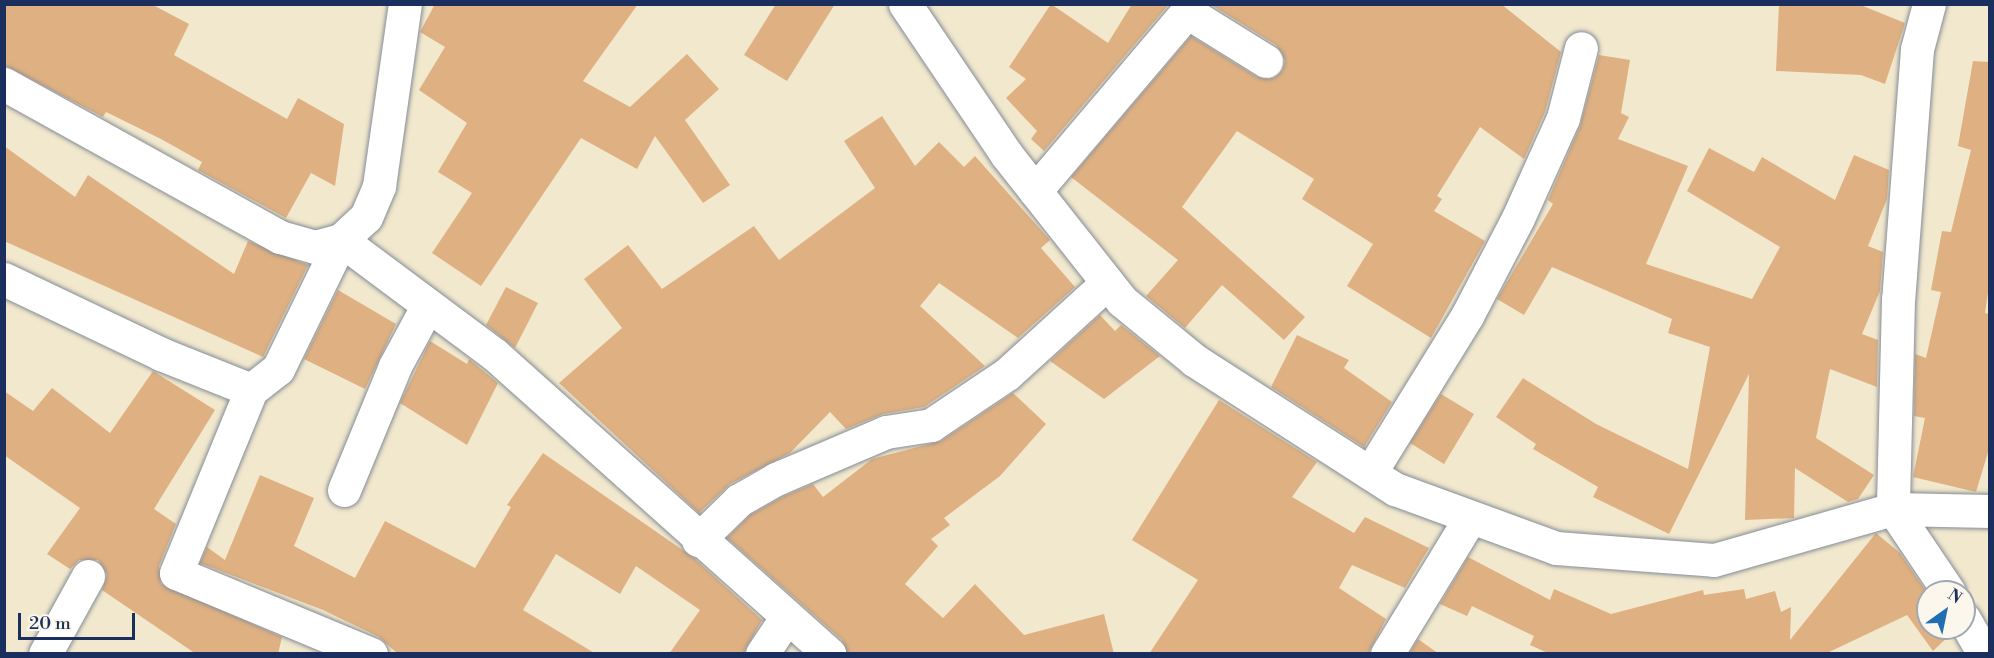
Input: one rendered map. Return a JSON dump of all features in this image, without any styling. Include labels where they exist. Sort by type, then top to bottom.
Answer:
[{"type":"street","points":[[371,654],[334,648],[176,573],[251,390],[278,369],[340,240],[366,217],[379,186],[405,4]]},
{"type":"street","points":[[905,4],[1035,191],[1106,284],[1194,360],[1395,489],[1556,548],[1714,560],[1893,509],[1989,511]]},
{"type":"street","points":[[1929,4],[1917,50],[1898,299],[1893,509],[1941,580]]},
{"type":"street","points":[[1035,191],[1187,12],[1266,61]]},
{"type":"street","points":[[1370,473],[1467,316],[1518,218],[1563,118],[1581,48]]},
{"type":"street","points":[[4,84],[280,237],[315,247],[340,240]]},
{"type":"street","points":[[340,240],[494,354],[698,540],[829,654]]},
{"type":"street","points":[[4,279],[161,354],[251,390]]},
{"type":"street","points":[[698,540],[739,500],[776,479],[886,432],[931,425],[1007,374],[1106,284]]},
{"type":"street","points":[[344,490],[394,366],[428,305]]},
{"type":"street","points":[[1387,654],[1470,518]]},
{"type":"street","points":[[45,654],[88,576]]},
{"type":"street","points":[[762,654],[786,618]]},
{"type":"street","points":[[1976,640],[1984,654]]},
{"type":"building","points":[[4,4],[151,4],[189,24],[174,55],[287,119],[298,98],[344,124],[335,186],[311,173],[286,218],[198,170],[202,162],[161,139],[106,112],[103,117],[4,65]]},
{"type":"building","points":[[435,4],[638,4],[583,81],[630,107],[687,54],[719,89],[685,120],[730,185],[703,203],[655,136],[637,169],[581,138],[481,286],[432,253],[472,193],[438,172],[467,123],[419,90],[445,47],[420,32]]},
{"type":"building","points":[[776,4],[835,4],[787,81],[744,55]]},
{"type":"building","points":[[1051,4],[1108,43],[1132,4],[1169,4],[1044,151],[1031,139],[1037,131],[1006,98],[1026,79],[1009,67]]},
{"type":"building","points":[[1210,4],[1501,4],[1561,52],[1545,112],[1524,159],[1480,127],[1437,196],[1442,199],[1434,211],[1485,241],[1431,338],[1347,286],[1373,244],[1302,199],[1314,179],[1237,131],[1182,207],[1305,317],[1284,340],[1222,285],[1185,328],[1146,296],[1178,260],[1071,177],[1191,36],[1257,77],[1274,78],[1282,71],[1285,61],[1276,45]]},
{"type":"building","points":[[1779,4],[1858,4],[1905,23],[1885,84],[1861,75],[1776,71]]},
{"type":"building","points":[[1599,55],[1630,60],[1621,113],[1629,117],[1618,139],[1688,166],[1646,264],[1752,299],[1780,247],[1687,191],[1709,148],[1754,172],[1762,157],[1835,200],[1854,155],[1889,170],[1887,199],[1868,246],[1883,252],[1880,291],[1862,334],[1878,340],[1877,387],[1830,369],[1816,438],[1874,475],[1858,499],[1848,502],[1795,468],[1794,518],[1745,520],[1749,374],[1669,534],[1593,497],[1598,487],[1533,449],[1536,444],[1496,417],[1523,378],[1596,424],[1688,469],[1710,347],[1668,333],[1672,319],[1552,267],[1524,315],[1497,299],[1553,204],[1548,200],[1580,126]]},
{"type":"building","points":[[1973,61],[1989,62],[1989,286],[1985,313],[1989,314],[1989,449],[1976,492],[1913,477],[1925,418],[1914,416],[1915,354],[1926,358],[1941,292],[1931,290],[1942,231],[1951,232],[1971,150],[1958,146]]},
{"type":"building","points":[[882,116],[915,166],[939,142],[964,167],[975,156],[1050,240],[1041,248],[1075,287],[1018,338],[939,283],[920,306],[985,366],[924,407],[883,414],[846,429],[830,412],[790,453],[730,484],[699,513],[559,383],[622,328],[584,279],[628,245],[662,289],[754,226],[779,260],[875,188],[844,141]]},
{"type":"building","points":[[4,146],[75,197],[88,175],[234,274],[248,241],[308,265],[263,357],[4,241]]},
{"type":"building","points":[[506,287],[538,303],[515,348],[486,325]]},
{"type":"building","points":[[338,290],[396,324],[365,389],[304,359]]},
{"type":"building","points":[[1100,315],[1115,331],[1121,325],[1160,356],[1104,399],[1050,361]]},
{"type":"building","points":[[1297,335],[1349,360],[1344,368],[1392,402],[1364,447],[1271,387]]},
{"type":"building","points":[[430,341],[467,364],[469,359],[498,383],[467,445],[400,403]]},
{"type":"building","points":[[153,371],[215,410],[154,509],[176,524],[159,566],[161,584],[282,637],[278,654],[196,654],[102,590],[107,575],[98,560],[79,560],[70,569],[47,554],[80,508],[4,455],[4,391],[33,411],[52,388],[110,433]]},
{"type":"building","points":[[1013,393],[1046,424],[1000,476],[944,518],[950,525],[931,539],[938,546],[905,584],[943,618],[975,584],[1024,635],[1104,614],[1114,654],[847,654],[842,640],[727,538],[750,515],[784,496],[813,484],[823,497],[872,459],[941,441]]},
{"type":"building","points":[[1441,394],[1474,414],[1444,464],[1410,443]]},
{"type":"building","points":[[1219,400],[1317,462],[1292,497],[1354,533],[1365,517],[1429,548],[1405,588],[1352,565],[1339,588],[1386,619],[1368,654],[1149,654],[1198,580],[1132,540]]},
{"type":"building","points":[[543,453],[694,558],[762,620],[743,654],[669,654],[700,610],[636,566],[620,594],[556,554],[523,610],[596,654],[398,654],[379,637],[323,610],[200,563],[207,547],[225,560],[260,475],[314,498],[294,546],[355,578],[385,521],[475,568],[511,507],[507,505]]},
{"type":"building","points":[[1876,533],[1900,553],[1918,580],[1916,580],[1916,627],[1907,615],[1825,654],[1550,654],[1530,645],[1534,636],[1472,606],[1467,616],[1440,604],[1468,557],[1550,600],[1554,589],[1611,614],[1703,590],[1704,595],[1744,589],[1746,599],[1775,591],[1781,612],[1791,607],[1790,640]]},
{"type":"building","points":[[1418,639],[1439,654],[1409,654]]},
{"type":"building","points":[[1925,640],[1945,640],[1933,651]]}]
